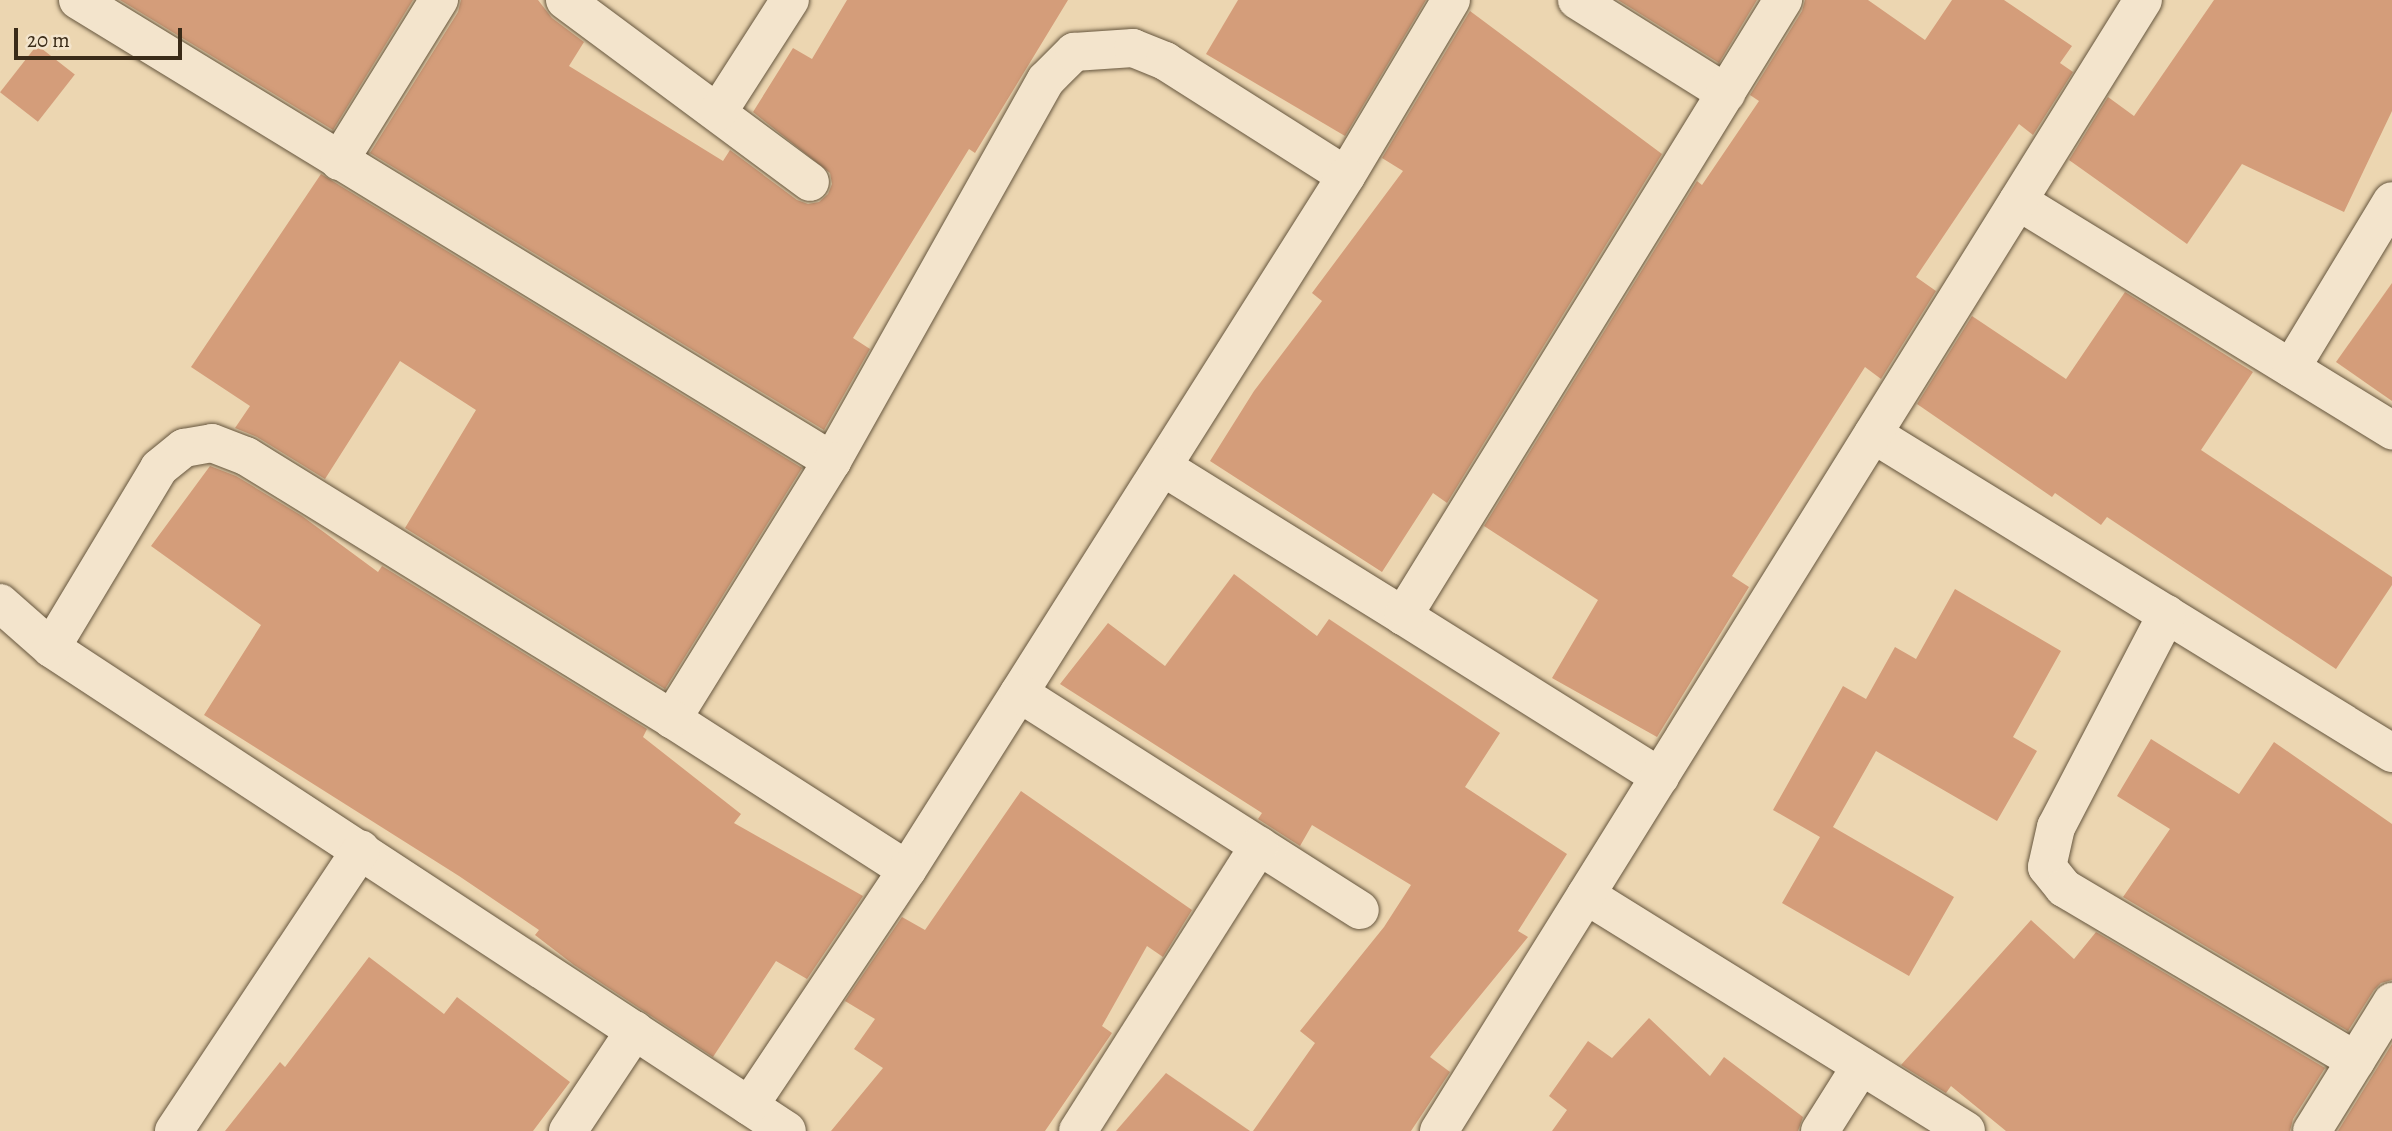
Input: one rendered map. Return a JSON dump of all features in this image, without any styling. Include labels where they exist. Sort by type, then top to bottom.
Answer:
[{"type":"street","points":[[78,0],[832,461]]},
{"type":"street","points":[[339,160],[439,0]]},
{"type":"street","points":[[565,0],[810,182]]},
{"type":"street","points":[[718,112],[790,0]]},
{"type":"street","points":[[749,1106],[907,870],[1163,467],[1346,176],[1451,0]]},
{"type":"street","points":[[1577,0],[1726,93]]},
{"type":"street","points":[[1403,616],[1783,0]]},
{"type":"street","points":[[1439,1131],[2143,0]]},
{"type":"street","points":[[672,719],[832,461],[1046,80],[1074,52],[1133,48],[1165,61],[1346,176]]},
{"type":"street","points":[[2018,201],[2392,430]]},
{"type":"street","points":[[2291,368],[2392,201]]},
{"type":"street","points":[[1873,434],[2392,753]]},
{"type":"street","points":[[51,648],[159,468],[184,449],[212,443],[246,456],[672,719],[907,870]]},
{"type":"street","points":[[1163,467],[1660,778]]},
{"type":"street","points":[[0,603],[51,648],[787,1131]]},
{"type":"street","points":[[2166,614],[2056,827],[2047,867],[2064,887],[2356,1061]]},
{"type":"street","points":[[1019,693],[1360,910]]},
{"type":"street","points":[[1078,1131],[1259,846]]},
{"type":"street","points":[[174,1131],[361,850]]},
{"type":"street","points":[[1586,895],[1966,1131]]},
{"type":"street","points":[[2312,1131],[2392,1002]]},
{"type":"street","points":[[568,1131],[635,1030]]},
{"type":"street","points":[[1820,1131],[1861,1066]]},
{"type":"building","points":[[120,0],[413,0],[333,130]]},
{"type":"building","points":[[461,0],[538,0],[552,18],[584,42],[569,66],[723,161],[730,150],[797,200],[808,204],[819,202],[828,194],[832,184],[830,173],[753,112],[793,48],[812,59],[847,0],[1068,0],[975,153],[969,149],[853,338],[870,349],[824,430],[370,153],[458,12]]},
{"type":"building","points":[[1238,0],[1426,0],[1345,136],[1206,54]]},
{"type":"building","points":[[1618,0],[1757,0],[1719,63]]},
{"type":"building","points":[[1805,0],[1868,0],[1925,40],[1952,0],[2004,0],[2072,46],[2060,63],[2073,72],[2033,135],[2019,124],[1916,277],[1936,291],[1881,379],[1865,367],[1732,576],[1749,587],[1657,737],[1552,678],[1598,600],[1484,526],[1697,181],[1702,185],[1759,101],[1750,95],[1802,11]]},
{"type":"building","points":[[2214,0],[2392,0],[2392,111],[2344,212],[2242,164],[2187,244],[2069,160],[2108,97],[2134,116]]},
{"type":"building","points":[[1470,11],[1662,154],[1447,503],[1433,493],[1382,572],[1210,461],[1254,391],[1322,301],[1312,293],[1403,171],[1382,158]]},
{"type":"building","points":[[37,45],[75,75],[38,122],[0,92]]},
{"type":"building","points":[[321,174],[802,468],[665,689],[405,528],[476,410],[400,361],[325,479],[257,437],[235,428],[250,406],[191,367]]},
{"type":"building","points":[[2392,283],[2392,401],[2336,362]]},
{"type":"building","points":[[2125,292],[2253,372],[2201,450],[2392,577],[2392,585],[2336,669],[2107,517],[2101,525],[2055,493],[2052,497],[1917,404],[1972,316],[2066,379]]},
{"type":"building","points":[[210,466],[236,476],[302,516],[378,572],[382,566],[647,729],[643,737],[741,814],[734,823],[863,896],[807,979],[776,961],[713,1057],[574,965],[535,935],[539,930],[459,876],[204,715],[261,625],[151,546]]},
{"type":"building","points":[[1234,574],[1317,636],[1329,619],[1500,733],[1465,787],[1567,854],[1518,931],[1528,937],[1430,1057],[1450,1072],[1411,1131],[1253,1131],[1315,1043],[1300,1031],[1384,927],[1411,885],[1312,825],[1300,846],[1258,819],[1262,813],[1060,684],[1108,623],[1165,666]]},
{"type":"building","points":[[1955,589],[2061,651],[2013,737],[2037,751],[1997,821],[1876,751],[1833,827],[1954,897],[1909,976],[1782,903],[1820,837],[1773,810],[1843,686],[1866,699],[1895,647],[1916,659]]},
{"type":"building","points":[[2151,739],[2239,794],[2274,742],[2392,824],[2392,980],[2381,983],[2374,990],[2348,1031],[2123,897],[2170,829],[2117,796]]},
{"type":"building","points":[[1021,791],[1192,910],[1163,957],[1147,946],[1102,1026],[1112,1033],[1045,1131],[831,1131],[883,1068],[854,1049],[875,1019],[845,1001],[902,917],[925,930]]},
{"type":"building","points":[[2031,920],[2074,959],[2096,932],[2325,1068],[2293,1119],[2290,1131],[2006,1131],[1951,1086],[1946,1093],[1901,1065]]},
{"type":"building","points":[[369,957],[444,1014],[457,997],[570,1082],[533,1131],[225,1131],[280,1062],[285,1067]]},
{"type":"building","points":[[1649,1018],[1710,1076],[1724,1057],[1803,1117],[1798,1131],[1552,1131],[1567,1110],[1549,1096],[1588,1041],[1612,1058]]},
{"type":"building","points":[[2392,1044],[2392,1131],[2338,1131]]},
{"type":"building","points":[[1166,1073],[1250,1131],[1116,1131]]}]
